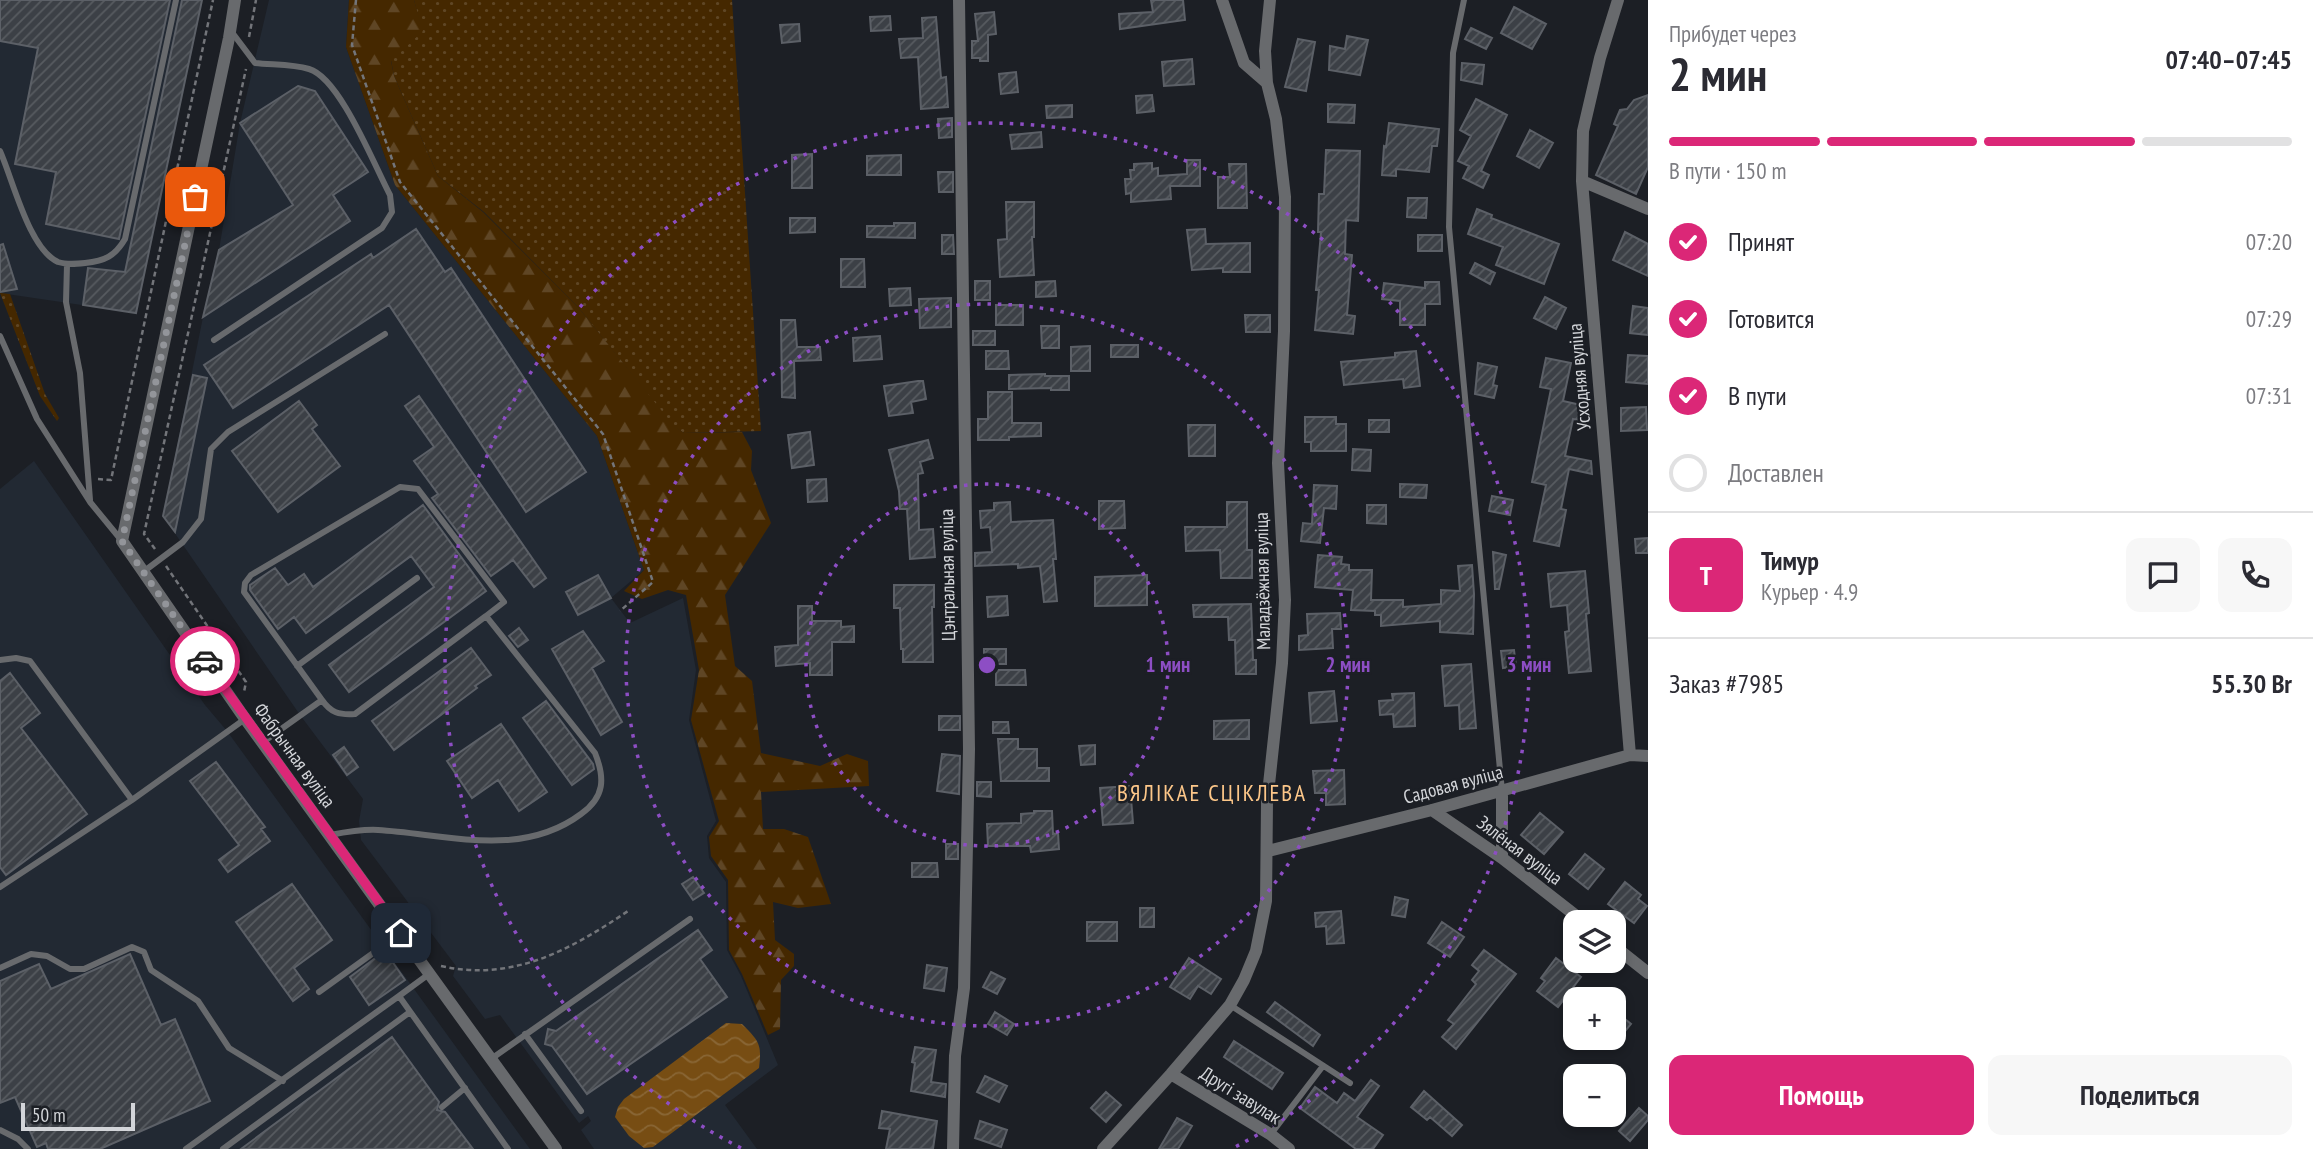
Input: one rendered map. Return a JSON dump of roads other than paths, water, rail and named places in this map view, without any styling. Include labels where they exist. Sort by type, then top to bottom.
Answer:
[{"type":"street","points":[[122,541],[230,30],[234,0]]},
{"type":"street","name":"Цэнтральная вуліца","points":[[953,1149],[955,1056],[964,988],[969,749],[959,0]]},
{"type":"street","points":[[1222,0],[1244,63],[1267,83]]},
{"type":"street","name":"Маладзёжная вуліца","points":[[1103,1149],[1230,1005],[1250,966],[1262,926],[1268,884],[1268,803],[1285,632],[1278,463],[1284,331],[1285,197],[1279,142],[1267,83],[1265,51],[1269,0]]},
{"type":"street","name":"Усходняя вуліца","points":[[1618,0],[1600,58],[1583,131],[1582,181],[1630,754]]},
{"type":"street","points":[[1582,181],[1648,209]]},
{"type":"street","name":"Фабрычная вуліца","points":[[122,541],[243,716],[556,1149]]},
{"type":"street","name":"Садовая вуліца","points":[[1268,851],[1432,810],[1630,754],[1648,756]]},
{"type":"street","points":[[1502,791],[1502,858]]},
{"type":"street","name":"Зялёная вуліца","points":[[1432,810],[1502,858],[1569,910]]},
{"type":"street","points":[[1626,956],[1648,973]]},
{"type":"street","name":"Другі завулак","points":[[1171,1074],[1270,1134],[1289,1149]]},
{"type":"lane","points":[[0,151],[29,225],[43,250],[55,260],[67,265],[104,261],[118,250],[125,239],[176,0]]},
{"type":"lane","points":[[1464,0],[1453,53],[1449,227],[1502,791]]},
{"type":"lane","points":[[214,340],[382,228],[392,212],[390,195],[342,100],[324,77],[309,69],[255,63],[230,30]]},
{"type":"lane","points":[[67,265],[66,302],[80,373],[90,502]]},
{"type":"lane","points":[[143,572],[183,542],[201,519],[211,449],[229,432],[385,334]]},
{"type":"lane","name":"Фабрычная вуліца","points":[[0,336],[37,419],[90,502],[122,541]]},
{"type":"lane","points":[[400,487],[418,489],[504,602],[486,616],[355,714],[342,715],[330,710],[297,666],[244,592],[245,583],[251,575],[400,487]]},
{"type":"lane","points":[[297,666],[417,578]]},
{"type":"lane","points":[[330,835],[376,830],[490,842],[537,837],[565,827],[590,807],[600,792],[602,772],[595,753],[486,616]]},
{"type":"lane","points":[[0,660],[16,657],[30,661],[132,800]]},
{"type":"lane","points":[[263,742],[322,700]]},
{"type":"lane","points":[[0,887],[132,800],[243,716]]},
{"type":"lane","points":[[491,1059],[690,919]]},
{"type":"lane","points":[[319,992],[401,933]]},
{"type":"lane","points":[[0,968],[31,954],[47,956],[70,969],[84,968],[132,947],[144,952],[151,970],[198,1001],[229,1048],[283,1081]]},
{"type":"lane","points":[[187,1149],[429,974]]},
{"type":"lane","points":[[398,996],[509,1149]]},
{"type":"lane","points":[[1230,1005],[1350,1083]]},
{"type":"lane","points":[[223,1149],[410,1012]]},
{"type":"lane","points":[[525,1034],[581,1111]]},
{"type":"lane","points":[[1270,1134],[1323,1066]]},
{"type":"lane","points":[[442,1107],[465,1088]]},
{"type":"lane","points":[[0,1129],[18,1139],[28,1149]]},
{"type":"water","points":[[726,1023],[742,1024],[756,1039],[760,1053],[759,1068],[653,1147],[644,1148],[629,1136],[615,1117],[618,1107],[624,1099]]},
{"type":"district","name":"ВЯЛІКАЕ СЦІКЛЕВА","points":[[1212,792]]}]
